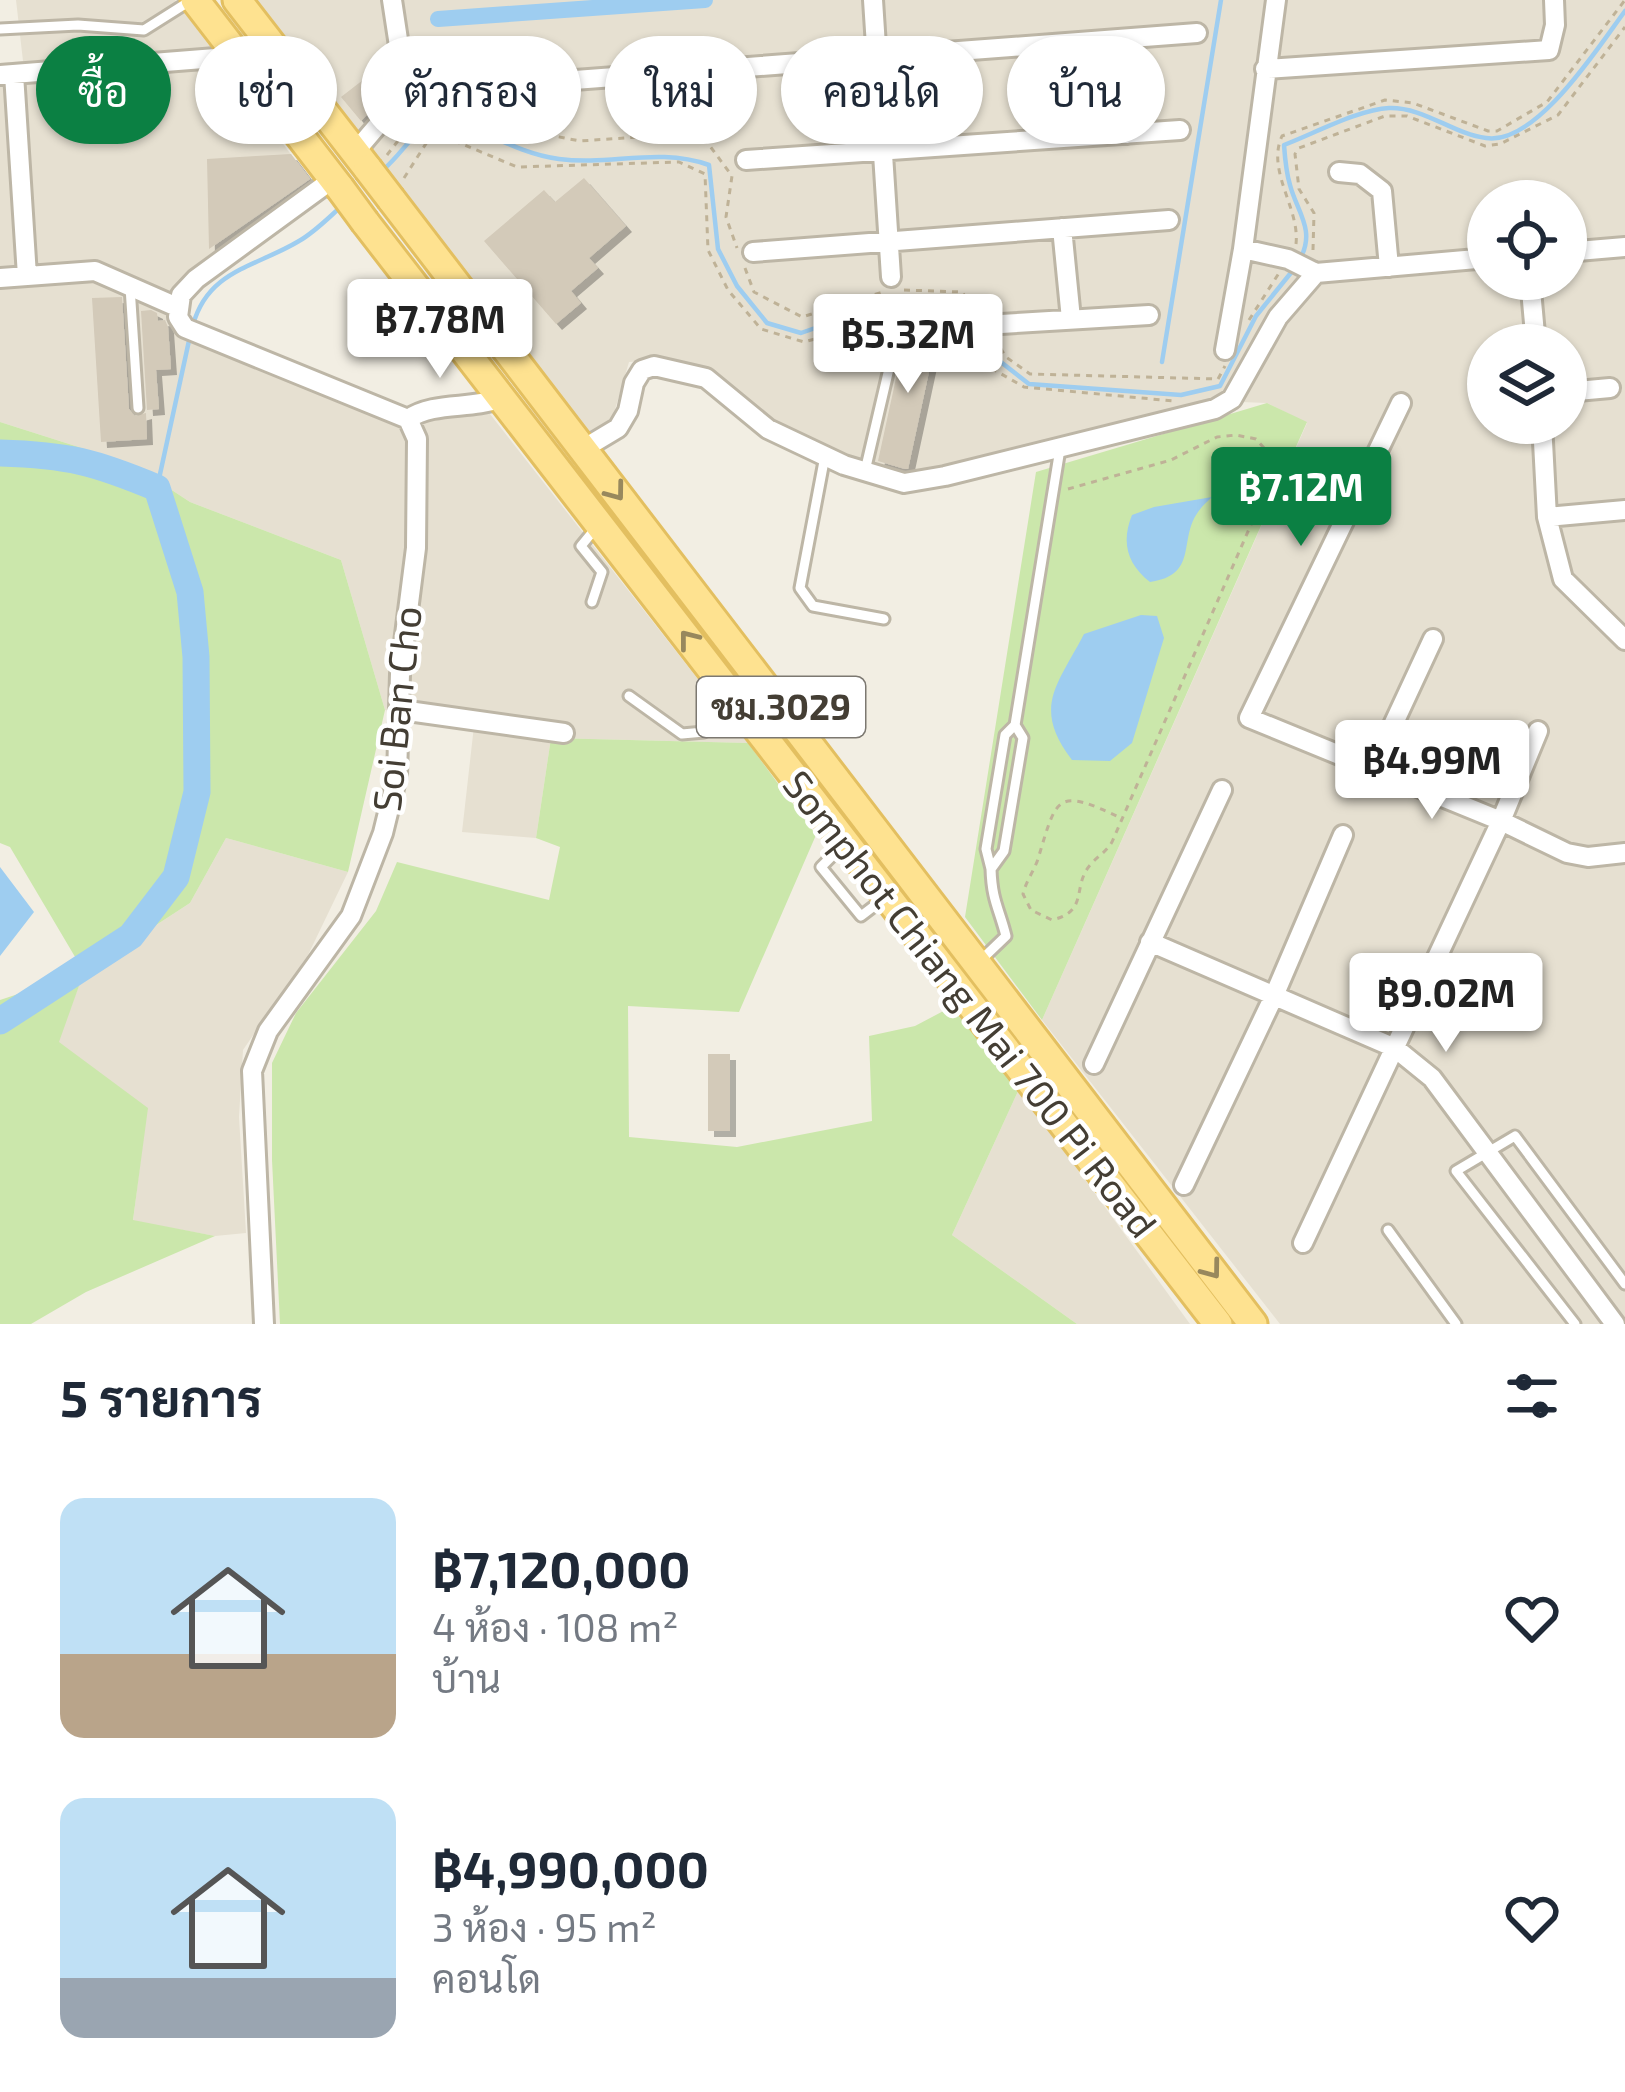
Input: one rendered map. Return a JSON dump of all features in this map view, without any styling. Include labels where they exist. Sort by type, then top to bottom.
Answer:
[{"type":"main road","name":"Somphot Chiang Mai 700 Pi Road","points":[[193,0],[224,36]]},
{"type":"main road","name":"Somphot Chiang Mai 700 Pi Road","points":[[237,0],[370,159],[391,200],[1253,1324]]},
{"type":"main road","name":"Somphot Chiang Mai 700 Pi Road","points":[[306,144],[1218,1324]]},
{"type":"street","points":[[370,159],[406,92],[392,0]]},
{"type":"street","points":[[873,0],[875,36]]},
{"type":"street","points":[[1226,356],[1276,0]]},
{"type":"street","points":[[1265,69],[1550,50],[1554,0]]},
{"type":"street","points":[[1151,36],[1197,33]]},
{"type":"street","points":[[27,276],[7,75],[195,60]]},
{"type":"street","points":[[581,79],[781,63]]},
{"type":"street","points":[[1165,131],[1180,130]]},
{"type":"street","points":[[746,160],[1007,142]]},
{"type":"street","points":[[882,144],[891,277]]},
{"type":"street","points":[[1339,172],[1360,174],[1382,191],[1389,267]]},
{"type":"street","points":[[177,307],[196,279],[336,184]]},
{"type":"street","points":[[754,251],[1169,220]]},
{"type":"street","points":[[1062,228],[1071,319]]},
{"type":"street","points":[[1587,250],[1625,247]]},
{"type":"street","points":[[1243,249],[1303,266],[1389,267],[1467,260]]},
{"type":"street","points":[[583,449],[618,428],[628,411],[634,383],[642,370],[654,366],[706,378],[768,429],[825,456],[904,483],[1215,409],[1232,399],[1303,266]]},
{"type":"street","points":[[0,278],[94,271],[177,307],[193,331],[408,419],[423,409],[481,406],[500,398]]},
{"type":"street","points":[[1001,324],[1149,315]]},
{"type":"street","points":[[1587,390],[1610,388]]},
{"type":"street","points":[[1401,403],[1249,718],[1568,853],[1588,857],[1625,853]]},
{"type":"street","name":"Soi Ban Cho","points":[[264,1324],[252,1071],[268,1031],[351,916],[383,833],[397,776],[400,674],[416,548],[417,439],[408,419]]},
{"type":"street","points":[[1542,444],[1547,517],[1563,579],[1625,640]]},
{"type":"street","points":[[1547,517],[1625,510]]},
{"type":"street","points":[[1373,768],[1433,639]]},
{"type":"street","points":[[400,710],[564,733]]},
{"type":"street","points":[[1303,1244],[1501,821],[1538,731]]},
{"type":"street","points":[[1094,1064],[1222,790]]},
{"type":"street","points":[[1184,1184],[1274,996],[1343,835]]},
{"type":"street","points":[[1150,942],[1395,1048],[1432,1078],[1616,1324]]},
{"type":"lane","points":[[0,29],[144,30],[193,0]]},
{"type":"lane","points":[[130,286],[138,408]]},
{"type":"lane","points":[[865,471],[899,326]]},
{"type":"lane","points":[[977,963],[1006,936],[992,903],[986,849],[1005,735],[1015,725],[1060,447]]},
{"type":"lane","points":[[825,456],[800,588],[813,606],[884,619]]},
{"type":"lane","points":[[592,602],[602,572],[581,546],[599,524]]},
{"type":"lane","points":[[629,696],[682,734],[704,732],[739,706]]},
{"type":"lane","points":[[991,869],[1004,851],[1023,738],[1015,725]]},
{"type":"lane","points":[[1575,1324],[1456,1171],[1515,1136],[1625,1284]]},
{"type":"lane","points":[[1388,1230],[1456,1324]]},
{"type":"path","points":[[1244,328],[1303,266],[1298,218],[1284,190],[1277,146],[1282,136],[1384,100],[1413,103],[1497,131],[1547,102],[1625,0]]},
{"type":"path","points":[[370,159],[425,106],[444,98],[539,133],[580,141],[668,135],[707,142],[731,176],[725,217],[754,292],[802,317],[893,290],[962,292],[1006,357],[1030,374],[1218,379],[1226,356]]},
{"type":"path","points":[[1052,493],[1171,460],[1217,437],[1256,439],[1271,457],[1271,479],[1112,842],[1085,873],[1068,916],[1052,920],[1031,910],[1023,894],[1036,866],[1049,814],[1062,802],[1079,800],[1121,818]]},
{"type":"shaded area","points":[[16,0],[175,0],[202,36],[195,36],[195,144],[283,144],[323,197],[205,280],[186,307],[190,319],[410,412],[486,409],[748,743],[551,738],[536,838],[462,832],[474,726],[385,710],[341,560],[190,502],[132,464],[0,422],[0,63],[23,61]]},
{"type":"shaded area","points":[[251,0],[1625,0],[1625,1324],[1280,1324],[1042,1020],[1307,423],[1267,403],[1216,401],[905,476],[840,458],[657,360],[629,362],[611,423],[584,435],[361,144],[581,144],[581,36],[361,36],[361,144],[337,112],[337,36],[279,36]]},
{"type":"shaded area","points":[[226,838],[348,872],[308,955],[243,1050],[239,1117],[246,1233],[215,1236],[133,1221],[147,1108],[58,1042],[84,972],[190,903]]},
{"type":"shaded area","points":[[1019,1089],[1190,1324],[1077,1324],[952,1235]]},
{"type":"green space","points":[[1267,403],[1307,422],[1042,1020],[965,917],[1036,472]]},
{"type":"green space","points":[[0,422],[132,464],[190,502],[341,560],[385,710],[348,872],[226,838],[190,903],[84,972],[10,847],[0,843]]},
{"type":"green space","points":[[551,738],[748,743],[816,835],[739,1012],[628,1006],[629,1137],[737,1147],[872,1121],[869,1036],[915,1026],[951,1007],[1019,1089],[952,1235],[1077,1324],[280,1324],[272,1063],[296,1013],[376,911],[397,862],[549,900],[560,847],[536,838]]},
{"type":"green space","points":[[84,972],[59,1042],[148,1108],[133,1220],[215,1236],[86,1292],[31,1324],[0,1324],[0,1000]]},
{"type":"water","points":[[1212,497],[1192,523],[1181,564],[1165,578],[1150,582],[1128,552],[1132,515]]},
{"type":"water","points":[[1141,615],[1157,616],[1164,638],[1132,743],[1110,761],[1072,760],[1053,725],[1051,711],[1058,683],[1084,634]]},
{"type":"water","points":[[0,867],[34,912],[0,956]]},
{"type":"building","points":[[361,82],[361,121],[341,97]]},
{"type":"building","points":[[291,154],[310,179],[209,249],[207,159]]},
{"type":"building","points":[[584,178],[626,226],[589,258],[598,268],[571,291],[581,303],[556,324],[484,241],[544,190],[555,202]]},
{"type":"building","points":[[122,297],[129,409],[135,416],[146,413],[147,439],[101,442],[92,298]]},
{"type":"building","points":[[151,310],[168,327],[171,369],[156,370],[159,409],[147,410],[141,311]]},
{"type":"building","points":[[908,323],[938,330],[905,469],[878,461]]},
{"type":"building","points":[[708,1054],[730,1054],[730,1131],[708,1131]]},
{"type":"waterway","points":[[438,19],[705,0]]},
{"type":"waterway","points":[[1162,362],[1221,0]]},
{"type":"waterway","points":[[1300,259],[1306,230],[1289,180],[1284,145],[1351,117],[1389,108],[1414,112],[1474,136],[1505,136],[1545,111],[1625,11]]},
{"type":"waterway","points":[[383,170],[417,133],[444,117],[529,152],[559,159],[671,157],[709,165],[718,249],[737,286],[767,323],[801,333],[892,301],[931,297],[955,305],[997,359],[1029,384],[1181,395],[1220,386],[1256,316],[1294,269]]},
{"type":"waterway","points":[[193,325],[200,307],[222,281],[305,237],[343,205]]},
{"type":"waterway","points":[[157,488],[190,336]]},
{"type":"waterway","points":[[0,453],[81,462],[157,488],[190,592],[196,657],[197,792],[176,877],[131,936],[0,1021]]}]
